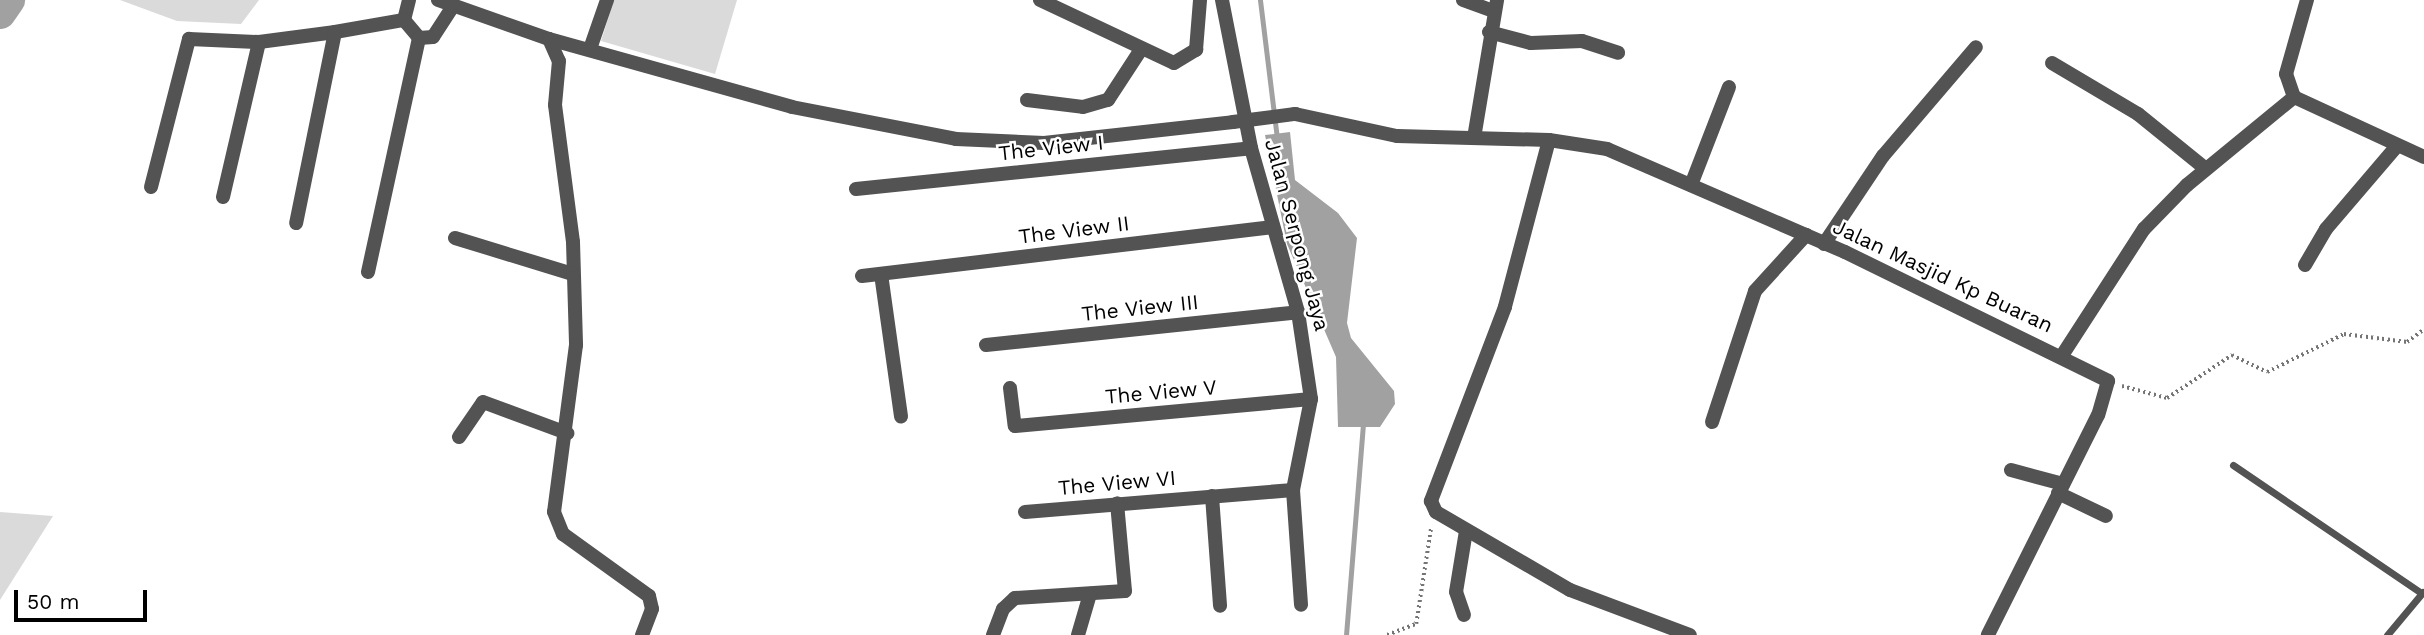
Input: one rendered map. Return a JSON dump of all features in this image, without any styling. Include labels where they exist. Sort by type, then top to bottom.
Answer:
[{"type":"street","points":[[404,20],[409,0]]},
{"type":"street","name":"Jalan Masjid Kp Buaran","points":[[438,0],[549,39],[591,46],[792,107],[956,139],[1056,142],[1296,114],[1397,136],[1549,140],[1607,149],[1806,235],[2063,355],[2109,383]]},
{"type":"street","points":[[591,46],[607,0]]},
{"type":"street","points":[[1040,0],[1140,51],[1174,63],[1187,61],[1202,33],[1200,0]]},
{"type":"street","name":"Jalan Serpong Jaya","points":[[1222,0],[1251,148],[1298,312],[1311,399],[1293,489],[1301,605]]},
{"type":"street","points":[[1463,0],[1495,5],[1474,138]]},
{"type":"street","points":[[2307,0],[2286,74],[2294,97],[2424,158]]},
{"type":"street","points":[[419,38],[433,37],[453,6]]},
{"type":"street","points":[[151,187],[186,42],[259,42],[404,20]]},
{"type":"street","points":[[404,20],[419,38]]},
{"type":"street","points":[[296,223],[335,32]]},
{"type":"street","points":[[1489,33],[1531,43],[1582,41],[1618,52]]},
{"type":"street","points":[[368,272],[419,38]]},
{"type":"street","points":[[549,39],[559,61],[555,105],[573,274],[576,365],[556,526],[649,596],[652,609],[642,635]]},
{"type":"street","points":[[223,197],[259,42]]},
{"type":"street","points":[[1824,244],[1884,156],[1976,47]]},
{"type":"street","points":[[1027,100],[1083,107],[1108,100],[1140,51]]},
{"type":"street","points":[[2052,63],[2138,114],[2206,169]]},
{"type":"street","points":[[1691,185],[1729,87]]},
{"type":"street","points":[[2063,355],[2144,229],[2206,169],[2294,97]]},
{"type":"street","points":[[1549,140],[1505,307],[1432,492],[1436,512],[1570,590],[1690,635]]},
{"type":"street","points":[[2305,265],[2326,229],[2397,146]]},
{"type":"street","name":"The View I","points":[[856,189],[1251,148]]},
{"type":"street","name":"The View II","points":[[862,276],[1273,228]]},
{"type":"street","name":"Jalan Masjid Kp Buaran","points":[[1712,422],[1755,291],[1806,235]]},
{"type":"street","points":[[455,238],[573,274]]},
{"type":"street","points":[[881,274],[901,417]]},
{"type":"street","name":"The View III","points":[[986,345],[1298,312]]},
{"type":"street","points":[[1988,635],[2061,489],[2109,383]]},
{"type":"street","name":"The View V","points":[[1010,388],[1015,426],[1311,399]]},
{"type":"street","points":[[459,437],[478,406],[487,402],[567,433]]},
{"type":"street","points":[[2011,470],[2061,489],[2106,516]]},
{"type":"street","name":"The View VI","points":[[1025,512],[1293,489]]},
{"type":"street","points":[[1212,496],[1220,606]]},
{"type":"street","points":[[993,635],[1003,609],[1015,598],[1090,594],[1126,588],[1117,503]]},
{"type":"street","points":[[1464,615],[1456,592],[1466,531]]},
{"type":"street","points":[[1078,635],[1090,594]]},
{"type":"lane","points":[[2234,465],[2423,592],[2387,635]]},
{"type":"path","points":[[2109,383],[2167,398],[2232,355],[2267,372],[2344,334],[2407,342],[2424,329]]},
{"type":"path","points":[[1387,635],[1416,624],[1436,512]]},
{"type":"shaded area","points":[[120,0],[259,0],[241,24],[177,21]]},
{"type":"shaded area","points":[[614,0],[737,0],[715,74],[601,41]]},
{"type":"shaded area","points":[[1290,132],[1295,180],[1338,213],[1357,238],[1347,323],[1351,338],[1394,391],[1395,404],[1380,427],[1338,427],[1336,357],[1287,244],[1265,135]]},
{"type":"shaded area","points":[[0,512],[53,516],[0,600]]},
{"type":"waterway","points":[[0,13],[9,0]]},
{"type":"waterway","points":[[1260,0],[1277,139]]},
{"type":"waterway","points":[[1346,635],[1363,422]]}]
